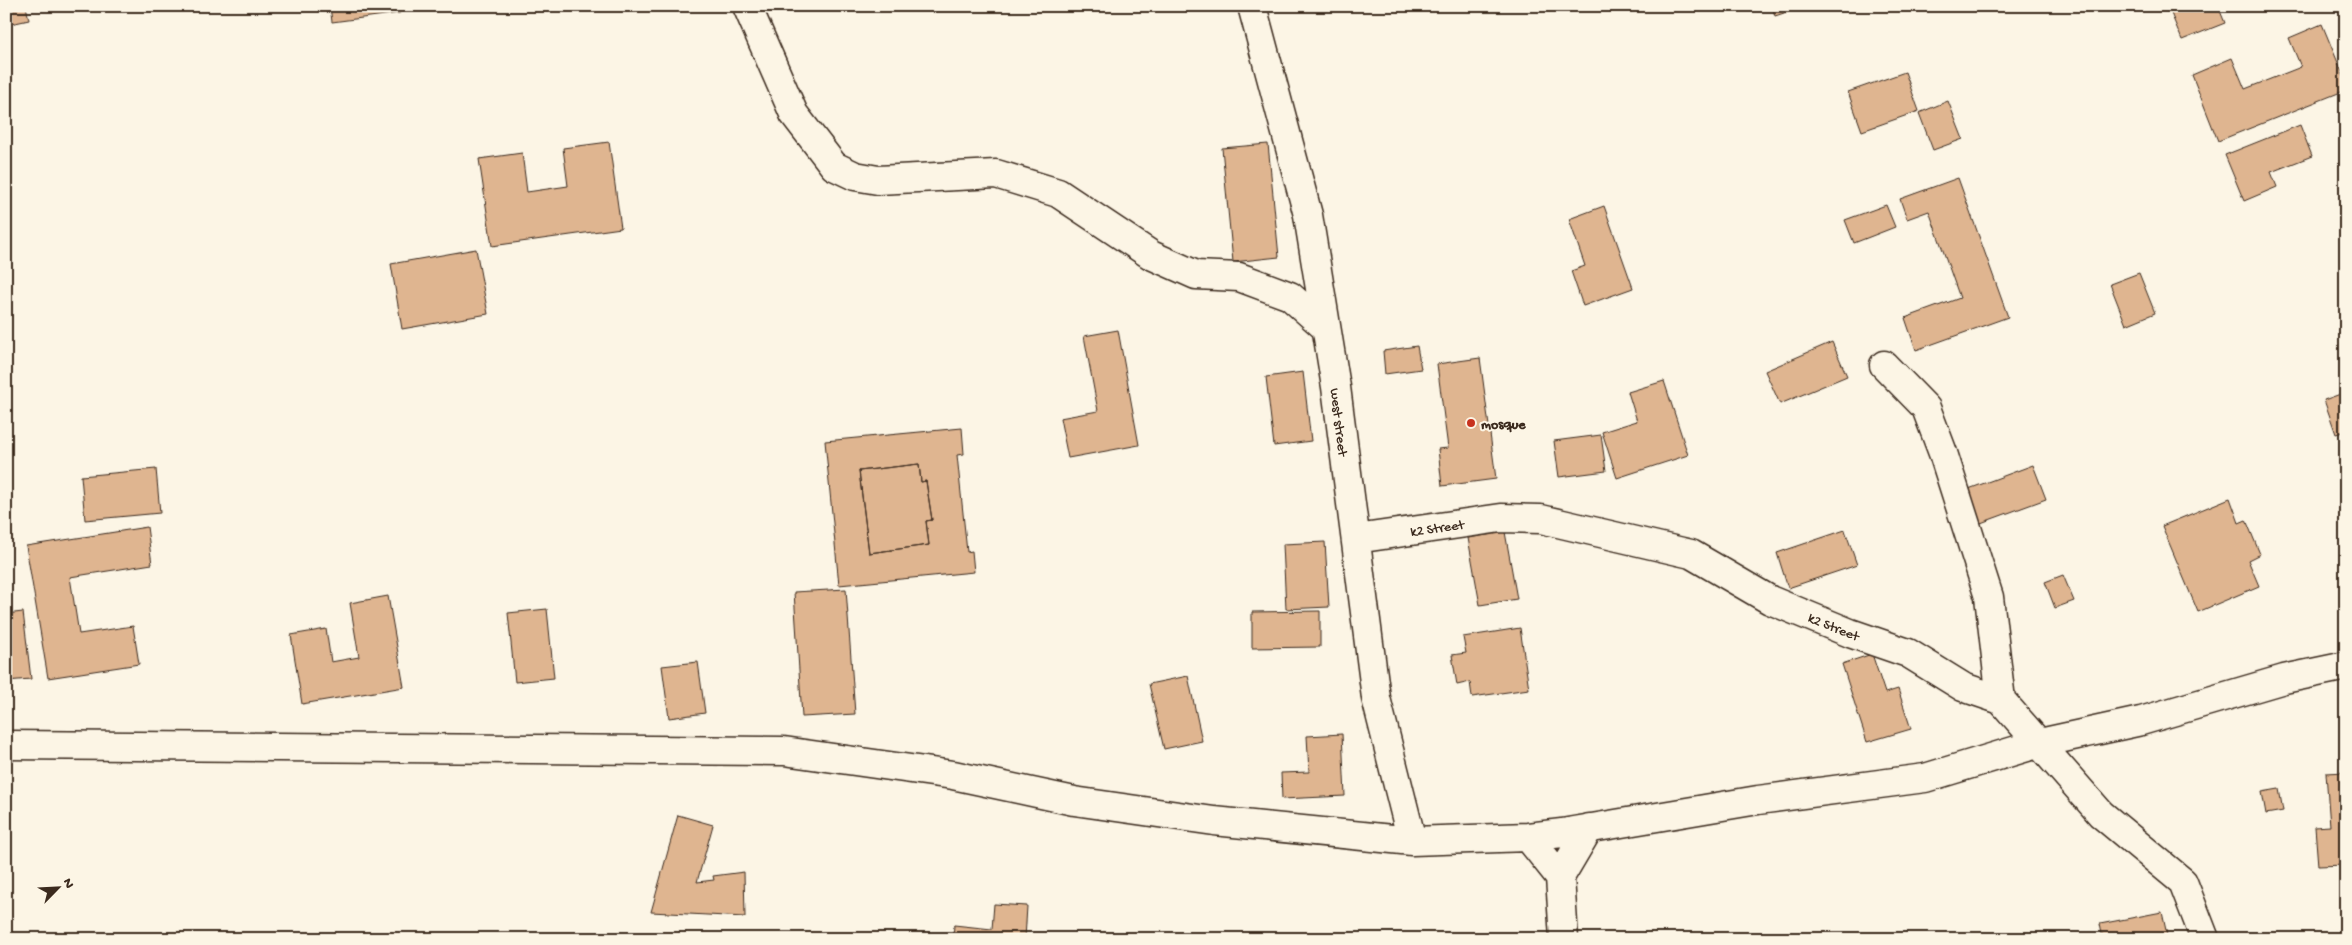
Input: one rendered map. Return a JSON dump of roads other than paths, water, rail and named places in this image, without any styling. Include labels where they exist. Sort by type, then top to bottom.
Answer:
[{"type":"street","points":[[748,6],[794,114],[834,166],[855,176],[878,180],[996,174],[1058,193],[1130,242],[1167,264],[1196,275],[1239,276],[1290,296],[1326,328]]},
{"type":"street","name":"west street","points":[[1252,6],[1308,215],[1356,539],[1376,698],[1412,841]]},
{"type":"street","points":[[1884,365],[1926,408],[1943,453],[1989,597],[2001,700]]},
{"type":"street","name":"k2 Street","points":[[1356,539],[1501,518],[1541,519],[1692,554],[1770,600],[1850,633],[1908,653],[1963,687],[2001,700],[2102,814],[2183,882],[2205,939]]},
{"type":"street","points":[[6,745],[784,750],[953,775],[1074,801],[1204,820],[1412,841],[1528,837],[1758,800],[1925,778],[2040,743],[2141,721],[2284,679],[2346,666]]},
{"type":"street","points":[[1564,939],[1560,877],[1589,828]]},
{"type":"street","points":[[1528,837],[1560,877]]},
{"type":"place","name":"mosque","points":[[1471,423]]}]
